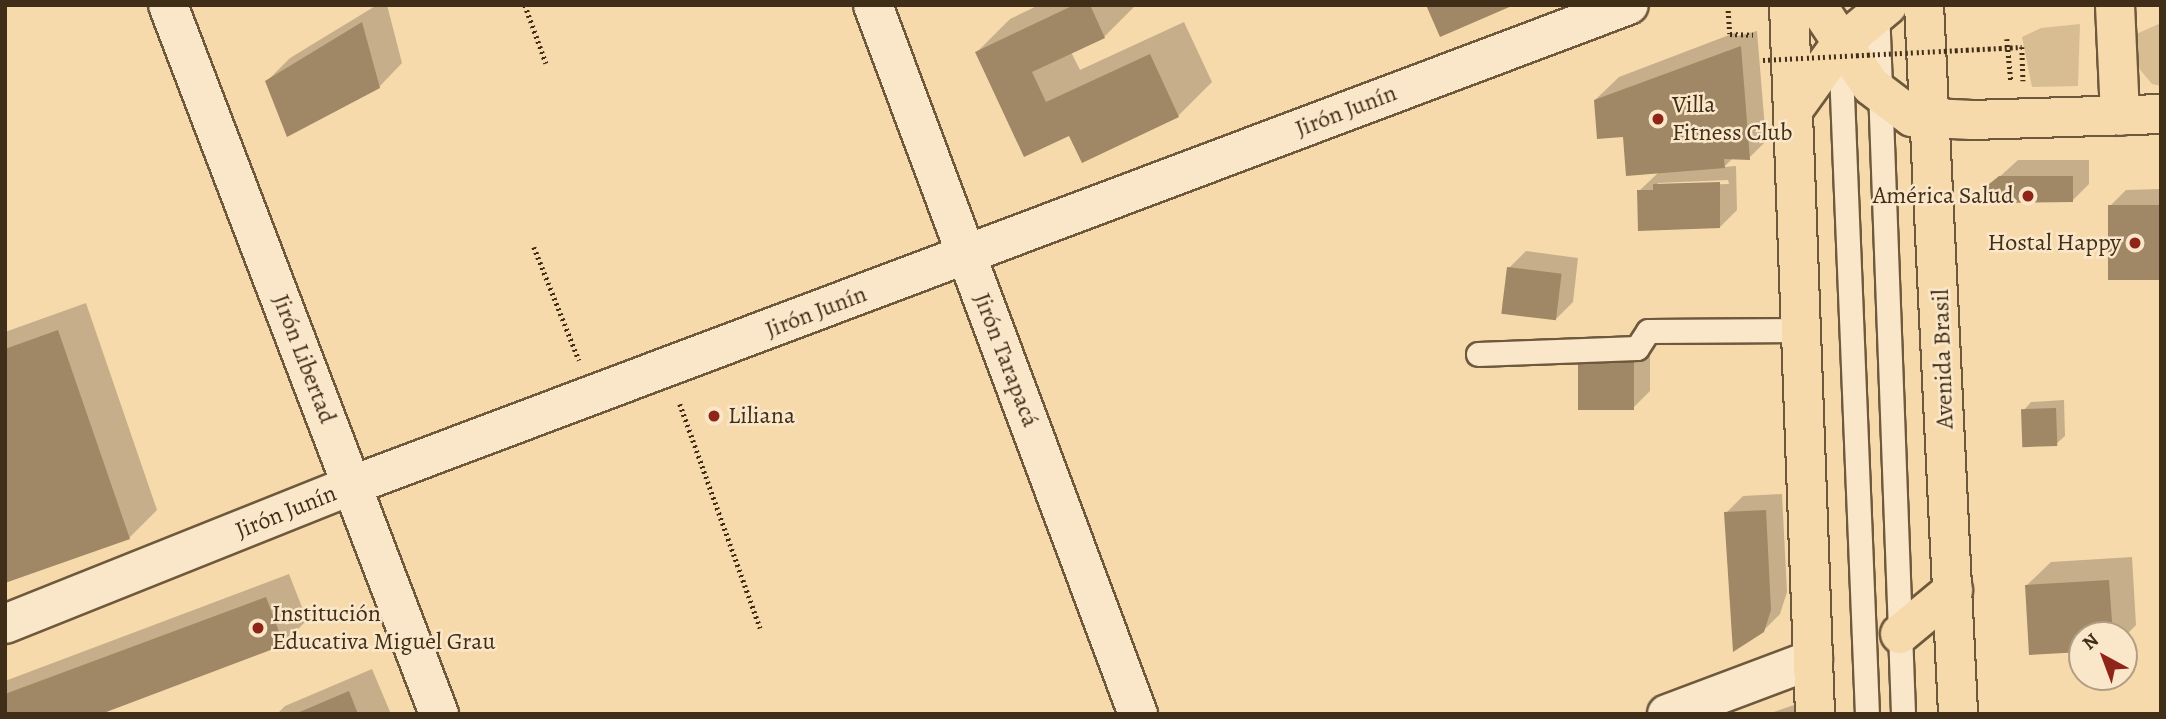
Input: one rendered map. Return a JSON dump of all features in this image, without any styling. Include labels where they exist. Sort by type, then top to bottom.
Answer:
[{"type":"main road","points":[[1788,5],[1815,714]]},
{"type":"main road","points":[[1817,5],[1840,45],[1881,97],[1912,117],[1930,121],[2161,114]]},
{"type":"main road","name":"Avenida Brasil","points":[[1924,5],[1958,714]]},
{"type":"main road","points":[[2115,5],[2120,116]]},
{"type":"main road","points":[[1793,110],[1840,45],[1880,7]]},
{"type":"main road","points":[[1900,634],[1953,590]]},
{"type":"street","name":"Jirón Libertad","points":[[168,5],[439,714]]},
{"type":"street","name":"Jirón Tarapacá","points":[[873,5],[1138,714]]},
{"type":"street","name":"Jirón Junín","points":[[5,624],[353,485],[967,256],[1613,8]]},
{"type":"street","points":[[1667,714],[1813,659]]},
{"type":"lane","points":[[1838,5],[1867,714]]},
{"type":"lane","points":[[1880,7],[1903,714]]},
{"type":"lane","points":[[1478,354],[1637,348],[1648,331],[1802,330]]},
{"type":"path","points":[[525,5],[546,64]]},
{"type":"path","points":[[1728,5],[1730,34],[1763,36]]},
{"type":"path","points":[[2007,39],[2015,90]]},
{"type":"path","points":[[1763,60],[2022,47],[2022,90]]},
{"type":"path","points":[[534,247],[593,396]]},
{"type":"path","points":[[667,368],[760,628]]},
{"type":"shaded area","points":[[2161,23],[2161,86],[2152,84],[2136,65],[2134,35]]},
{"type":"shaded area","points":[[2080,24],[2078,86],[2032,87],[2022,37],[2041,28]]},
{"type":"building","points":[[1074,5],[1090,5],[1105,38],[1032,72],[1046,102],[1150,54],[1179,117],[1082,163],[1069,136],[1024,157],[975,52]]},
{"type":"building","points":[[1426,5],[1514,5],[1440,37]]},
{"type":"building","points":[[362,22],[380,88],[287,137],[265,81]]},
{"type":"building","name":"Villa Fitness Club","points":[[1741,46],[1750,160],[1724,159],[1725,168],[1626,176],[1623,137],[1597,139],[1594,100]]},
{"type":"building","name":"América Salud","points":[[1999,176],[2073,176],[2073,202],[1983,203],[1983,189]]},
{"type":"building","points":[[1720,182],[1720,228],[1638,231],[1637,190],[1653,190],[1653,184]]},
{"type":"building","name":"Hostal Happy","points":[[2108,205],[2161,205],[2161,280],[2108,280]]},
{"type":"building","points":[[1507,267],[1562,274],[1556,320],[1501,314]]},
{"type":"building","points":[[58,330],[130,539],[5,583],[5,349]]},
{"type":"building","points":[[1578,361],[1634,361],[1634,410],[1578,410]]},
{"type":"building","points":[[2056,408],[2057,446],[2022,447],[2021,409]]},
{"type":"building","points":[[1766,510],[1771,610],[1764,632],[1733,652],[1724,512]]},
{"type":"building","points":[[2109,580],[2112,621],[2068,621],[2068,653],[2029,655],[2025,585]]},
{"type":"building","points":[[266,597],[284,645],[101,714],[5,714],[5,694]]},
{"type":"building","points":[[349,691],[358,714],[295,714]]},
{"type":"place","name":"Villa Fitness Club","points":[[1658,119]]},
{"type":"place","name":"América Salud","points":[[2028,196]]},
{"type":"place","name":"Hostal Happy","points":[[2135,243]]},
{"type":"place","name":"Liliana","points":[[714,416]]},
{"type":"place","name":"Institución Educativa Miguel Grau","points":[[258,628]]}]
